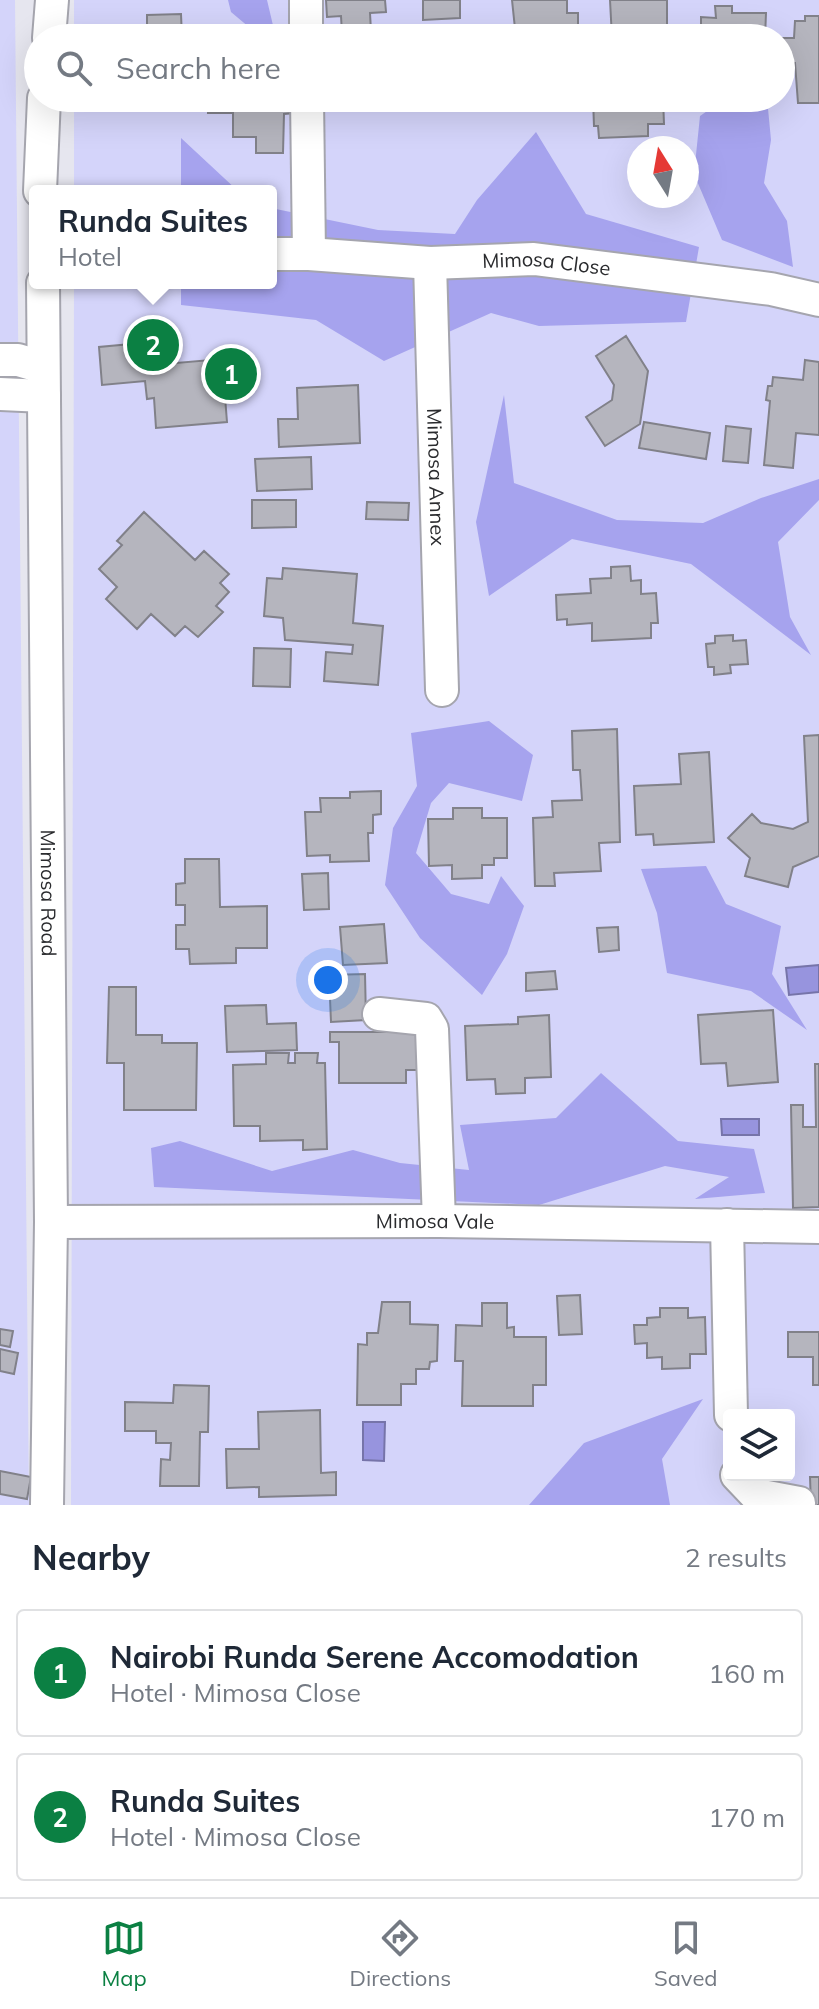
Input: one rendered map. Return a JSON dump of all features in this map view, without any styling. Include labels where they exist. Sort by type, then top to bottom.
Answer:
[{"type":"street","points":[[50,24],[52,0]]},
{"type":"street","points":[[306,0],[306,24]]},
{"type":"street","points":[[40,185],[43,112]]},
{"type":"street","points":[[307,112],[309,254]]},
{"type":"street","name":"Mimosa Close","points":[[277,254],[430,263],[534,259],[771,289],[819,300]]},
{"type":"street","name":"Mimosa Annex","points":[[430,263],[442,690]]},
{"type":"street","name":"Mimosa Road","points":[[42,289],[29,389],[46,492],[51,1222],[47,1505]]},
{"type":"street","points":[[0,360],[18,360],[29,389]]},
{"type":"street","points":[[379,1014],[416,1016],[426,1019],[432,1029],[439,1221]]},
{"type":"street","name":"Mimosa Vale","points":[[51,1222],[439,1221],[819,1227]]},
{"type":"street","points":[[727,1225],[731,1409]]},
{"type":"street","points":[[743,1481],[756,1495],[799,1503]]},
{"type":"shaded area","points":[[0,0],[15,0],[29,1505],[0,1505]]},
{"type":"shaded area","points":[[74,0],[819,0],[819,1505],[71,1505],[74,289],[277,289],[277,185],[74,185],[74,112],[795,112],[795,24],[74,24]]},
{"type":"shaded area","points":[[228,0],[267,0],[273,24],[245,24],[231,12]]},
{"type":"shaded area","points":[[706,112],[768,112],[771,140],[764,183],[787,221],[793,267],[722,240],[699,186],[700,116]]},
{"type":"shaded area","points":[[536,132],[586,214],[699,247],[686,322],[539,326],[491,313],[384,361],[316,320],[181,305],[181,289],[277,289],[277,209],[378,230],[455,234],[477,200]]},
{"type":"shaded area","points":[[181,138],[232,185],[181,185]]},
{"type":"shaded area","points":[[504,395],[514,483],[617,520],[703,523],[761,498],[819,479],[819,500],[778,542],[790,617],[811,655],[691,564],[572,539],[489,596],[476,522]]},
{"type":"shaded area","points":[[489,721],[533,755],[522,801],[449,783],[431,803],[416,853],[451,894],[489,904],[501,876],[524,906],[507,954],[482,995],[420,938],[385,885],[393,828],[417,786],[411,733]]},
{"type":"shaded area","points":[[706,866],[726,904],[781,926],[772,974],[807,1030],[751,991],[667,973],[657,913],[641,869]]},
{"type":"shaded area","points":[[819,965],[819,992],[789,995],[786,968]]},
{"type":"shaded area","points":[[601,1073],[678,1141],[754,1149],[765,1193],[695,1199],[729,1177],[665,1166],[539,1205],[154,1187],[151,1148],[180,1141],[272,1171],[353,1150],[400,1163],[469,1170],[460,1125],[556,1118]]},
{"type":"shaded area","points":[[721,1119],[759,1119],[759,1135],[722,1135]]},
{"type":"shaded area","points":[[703,1399],[662,1459],[670,1505],[529,1505],[584,1443]]},
{"type":"shaded area","points":[[363,1422],[385,1422],[384,1461],[363,1460]]},
{"type":"building","points":[[326,0],[385,0],[386,12],[370,13],[371,24],[341,24],[341,16],[327,17]]},
{"type":"building","points":[[423,0],[460,0],[460,18],[423,20]]},
{"type":"building","points":[[512,0],[567,0],[567,13],[578,13],[578,24],[515,24]]},
{"type":"building","points":[[610,0],[667,0],[667,24],[611,24]]},
{"type":"building","points":[[715,6],[732,6],[732,13],[766,13],[766,24],[701,24],[701,17],[716,18]]},
{"type":"building","points":[[181,14],[181,24],[147,24],[147,15]]},
{"type":"building","points":[[805,16],[819,16],[819,103],[798,103],[795,21],[805,21]]},
{"type":"building","points":[[294,112],[284,114],[283,153],[256,153],[256,137],[233,137],[233,113],[208,113]]},
{"type":"building","points":[[594,112],[664,112],[664,124],[648,124],[648,136],[599,138],[598,126],[594,126]]},
{"type":"building","points":[[626,336],[648,371],[640,424],[605,446],[586,417],[612,400],[614,385],[596,356]]},
{"type":"building","points":[[163,341],[165,364],[222,359],[227,422],[156,428],[154,398],[147,399],[145,381],[102,385],[99,347]]},
{"type":"building","points":[[805,360],[819,362],[819,435],[796,433],[793,468],[764,465],[770,401],[766,400],[768,386],[772,386],[773,377],[803,380]]},
{"type":"building","points":[[358,385],[360,443],[279,447],[278,419],[298,419],[297,388]]},
{"type":"building","points":[[644,422],[710,433],[706,459],[639,448]]},
{"type":"building","points":[[726,426],[751,429],[748,463],[723,461]]},
{"type":"building","points":[[311,457],[312,489],[257,491],[255,459]]},
{"type":"building","points":[[252,500],[296,500],[296,527],[252,528]]},
{"type":"building","points":[[367,502],[409,503],[408,520],[366,519]]},
{"type":"building","points":[[144,512],[195,560],[204,551],[229,574],[220,583],[229,592],[216,606],[223,612],[198,637],[185,626],[175,636],[151,614],[137,629],[106,599],[117,587],[99,569],[122,545],[117,541]]},
{"type":"building","points":[[630,566],[631,581],[641,580],[641,594],[656,593],[658,623],[651,623],[651,638],[592,641],[592,623],[567,625],[567,619],[557,620],[556,595],[591,593],[590,579],[611,578],[611,567]]},
{"type":"building","points":[[283,568],[357,574],[353,623],[383,626],[378,685],[324,681],[326,652],[352,654],[353,645],[285,640],[283,618],[264,616],[267,578],[282,579]]},
{"type":"building","points":[[733,635],[733,641],[746,640],[748,664],[730,665],[731,673],[714,675],[714,667],[708,667],[706,644],[715,643],[715,636]]},
{"type":"building","points":[[254,648],[291,649],[290,687],[253,686]]},
{"type":"building","points":[[617,729],[620,842],[599,843],[601,871],[554,873],[555,886],[535,886],[533,818],[553,817],[552,801],[582,800],[580,770],[573,770],[572,731]]},
{"type":"building","points":[[819,735],[819,856],[793,867],[788,887],[745,876],[750,858],[728,838],[752,814],[761,823],[793,829],[808,822],[804,736]]},
{"type":"building","points":[[709,752],[714,842],[654,845],[653,834],[636,835],[634,786],[681,784],[679,754]]},
{"type":"building","points":[[381,791],[381,814],[373,815],[373,833],[368,833],[369,861],[330,862],[330,855],[307,856],[305,812],[321,812],[320,798],[350,798],[350,792]]},
{"type":"building","points":[[453,808],[482,808],[482,818],[507,818],[507,858],[494,858],[494,865],[482,865],[482,878],[452,879],[452,865],[429,866],[428,819],[453,819]]},
{"type":"building","points":[[185,859],[219,859],[220,907],[267,906],[267,948],[236,948],[236,963],[190,964],[189,949],[176,949],[176,925],[185,925],[185,905],[176,905],[176,884],[185,883]]},
{"type":"building","points":[[328,873],[329,909],[304,910],[302,874]]},
{"type":"building","points":[[384,924],[387,963],[343,965],[340,927]]},
{"type":"building","points":[[618,927],[619,950],[599,952],[597,928]]},
{"type":"building","points":[[555,971],[557,989],[526,991],[526,973]]},
{"type":"building","points":[[365,974],[366,1020],[331,1022],[329,975]]},
{"type":"building","points":[[109,987],[136,987],[136,1035],[162,1035],[162,1043],[197,1043],[196,1110],[124,1110],[124,1063],[107,1063]]},
{"type":"building","points":[[266,1005],[267,1024],[296,1023],[297,1050],[227,1052],[225,1006]]},
{"type":"building","points":[[773,1010],[778,1082],[728,1086],[726,1063],[701,1064],[698,1015]]},
{"type":"building","points":[[549,1015],[551,1077],[525,1078],[525,1093],[496,1094],[495,1079],[467,1080],[465,1026],[518,1024],[518,1017]]},
{"type":"building","points":[[330,1032],[427,1032],[427,1070],[406,1070],[406,1083],[339,1083],[339,1042],[330,1042]]},
{"type":"building","points":[[266,1053],[289,1053],[288,1063],[295,1063],[295,1053],[318,1053],[317,1063],[325,1063],[327,1149],[303,1150],[303,1140],[260,1141],[260,1126],[234,1126],[233,1065],[266,1064]]},
{"type":"building","points":[[815,1064],[819,1064],[819,1207],[793,1208],[791,1105],[803,1105],[803,1127],[816,1127]]},
{"type":"building","points":[[580,1295],[582,1334],[559,1335],[557,1296]]},
{"type":"building","points":[[382,1302],[410,1302],[410,1324],[438,1325],[437,1361],[430,1362],[429,1369],[416,1369],[416,1384],[401,1384],[401,1405],[357,1405],[358,1344],[367,1345],[367,1333],[378,1333]]},
{"type":"building","points":[[482,1303],[507,1303],[507,1328],[514,1327],[514,1337],[546,1337],[546,1385],[533,1385],[533,1406],[462,1406],[463,1361],[455,1361],[456,1325],[482,1326]]},
{"type":"building","points":[[660,1308],[688,1308],[688,1318],[705,1317],[706,1354],[690,1354],[690,1368],[662,1369],[662,1357],[647,1358],[647,1343],[635,1344],[634,1325],[647,1325],[647,1318],[660,1317]]},
{"type":"building","points":[[0,1329],[13,1331],[10,1347],[0,1345]]},
{"type":"building","points":[[788,1332],[819,1332],[819,1385],[813,1385],[813,1357],[788,1357]]},
{"type":"building","points":[[0,1349],[18,1353],[14,1374],[0,1371]]},
{"type":"building","points":[[174,1385],[209,1386],[208,1432],[200,1432],[199,1486],[160,1486],[161,1459],[170,1460],[171,1443],[156,1443],[156,1431],[125,1431],[125,1402],[173,1403]]},
{"type":"building","points":[[320,1410],[321,1473],[336,1472],[336,1495],[259,1497],[259,1487],[227,1488],[226,1449],[259,1449],[258,1412]]},
{"type":"building","points":[[0,1471],[31,1477],[27,1499],[0,1494]]},
{"type":"building","points":[[810,1477],[819,1477],[819,1505],[811,1505]]},
{"type":"place","name":"Runda Suites","points":[[153,345]]},
{"type":"place","name":"Nairobi Runda Serene Accomodation","points":[[231,374]]}]
